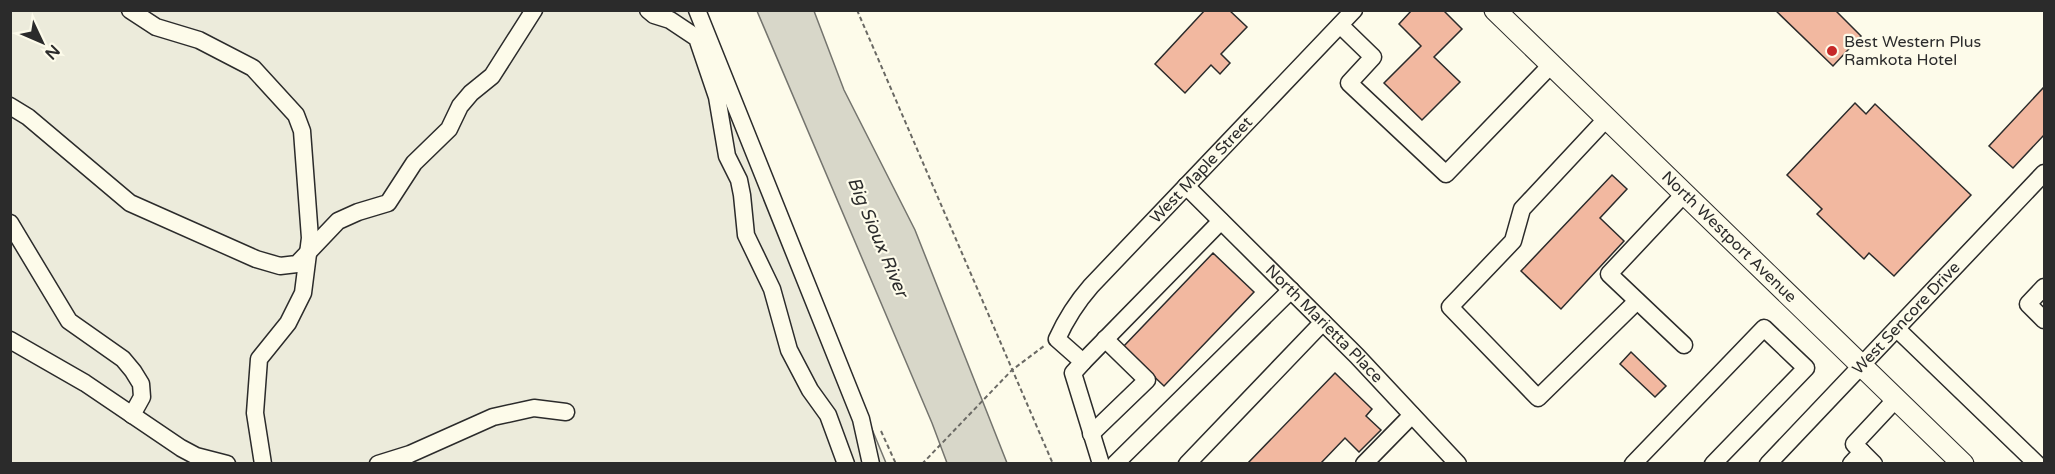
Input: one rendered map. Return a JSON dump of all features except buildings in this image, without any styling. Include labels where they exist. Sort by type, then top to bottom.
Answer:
[{"type":"main road","name":"North Westport Avenue","points":[[1495,10],[1963,464]]},
{"type":"street","points":[[130,10],[156,27],[199,40],[253,68],[296,115],[303,131],[309,251],[303,293],[288,323],[259,359],[255,414],[263,464]]},
{"type":"street","points":[[10,106],[28,117],[130,203],[256,259],[280,266],[297,264],[338,221],[388,203],[414,162],[449,129],[460,106],[471,93],[492,76],[534,10]]},
{"type":"street","points":[[648,10],[654,15],[670,20],[697,38],[717,97],[727,156],[739,180],[746,235],[772,289],[789,350],[810,390],[828,415],[846,464]]},
{"type":"street","points":[[697,10],[861,419],[871,464]]},
{"type":"street","name":"West Maple Street","points":[[1057,339],[1080,299],[1354,10]]},
{"type":"street","points":[[1340,25],[1373,57],[1349,83],[1446,174],[1551,64]]},
{"type":"street","points":[[1607,118],[1521,208],[1513,242],[1450,307],[1538,398],[1637,301]]},
{"type":"street","name":"West Sencore Drive","points":[[1768,464],[2044,173]]},
{"type":"street","name":"North Marietta Place","points":[[1186,186],[1323,322],[1458,464]]},
{"type":"street","points":[[1684,345],[1609,274],[1685,193]]},
{"type":"street","points":[[1101,464],[1073,373],[1221,221]]},
{"type":"street","points":[[10,223],[69,321],[123,359],[133,371],[141,384],[142,397],[132,414]]},
{"type":"street","points":[[2044,287],[2028,304],[2044,320]]},
{"type":"street","points":[[1115,464],[1291,290]]},
{"type":"street","points":[[1187,464],[1323,322]]},
{"type":"street","points":[[1633,464],[1764,328],[1806,368],[1720,461]]},
{"type":"street","points":[[1897,329],[2037,464]]},
{"type":"street","points":[[1057,339],[1083,362]]},
{"type":"street","points":[[1091,434],[1146,380],[1106,339]]},
{"type":"street","points":[[10,340],[85,383],[181,448],[196,456],[226,464]]},
{"type":"street","points":[[1862,460],[1854,444],[1896,399]]},
{"type":"street","points":[[378,464],[410,454],[493,417],[534,408],[566,412]]},
{"type":"street","points":[[1364,464],[1412,415]]},
{"type":"path","points":[[857,10],[1053,464]]},
{"type":"path","points":[[922,464],[1011,370],[1039,348],[1057,339]]},
{"type":"shaded area","points":[[10,11],[699,11],[886,463],[11,463]]},
{"type":"water","name":"Big Sioux River","points":[[757,11],[814,11],[844,90],[915,230],[1007,463],[947,463]]},
{"type":"place","name":"Best Western Plus Ramkota Hotel","points":[[1832,51]]}]
